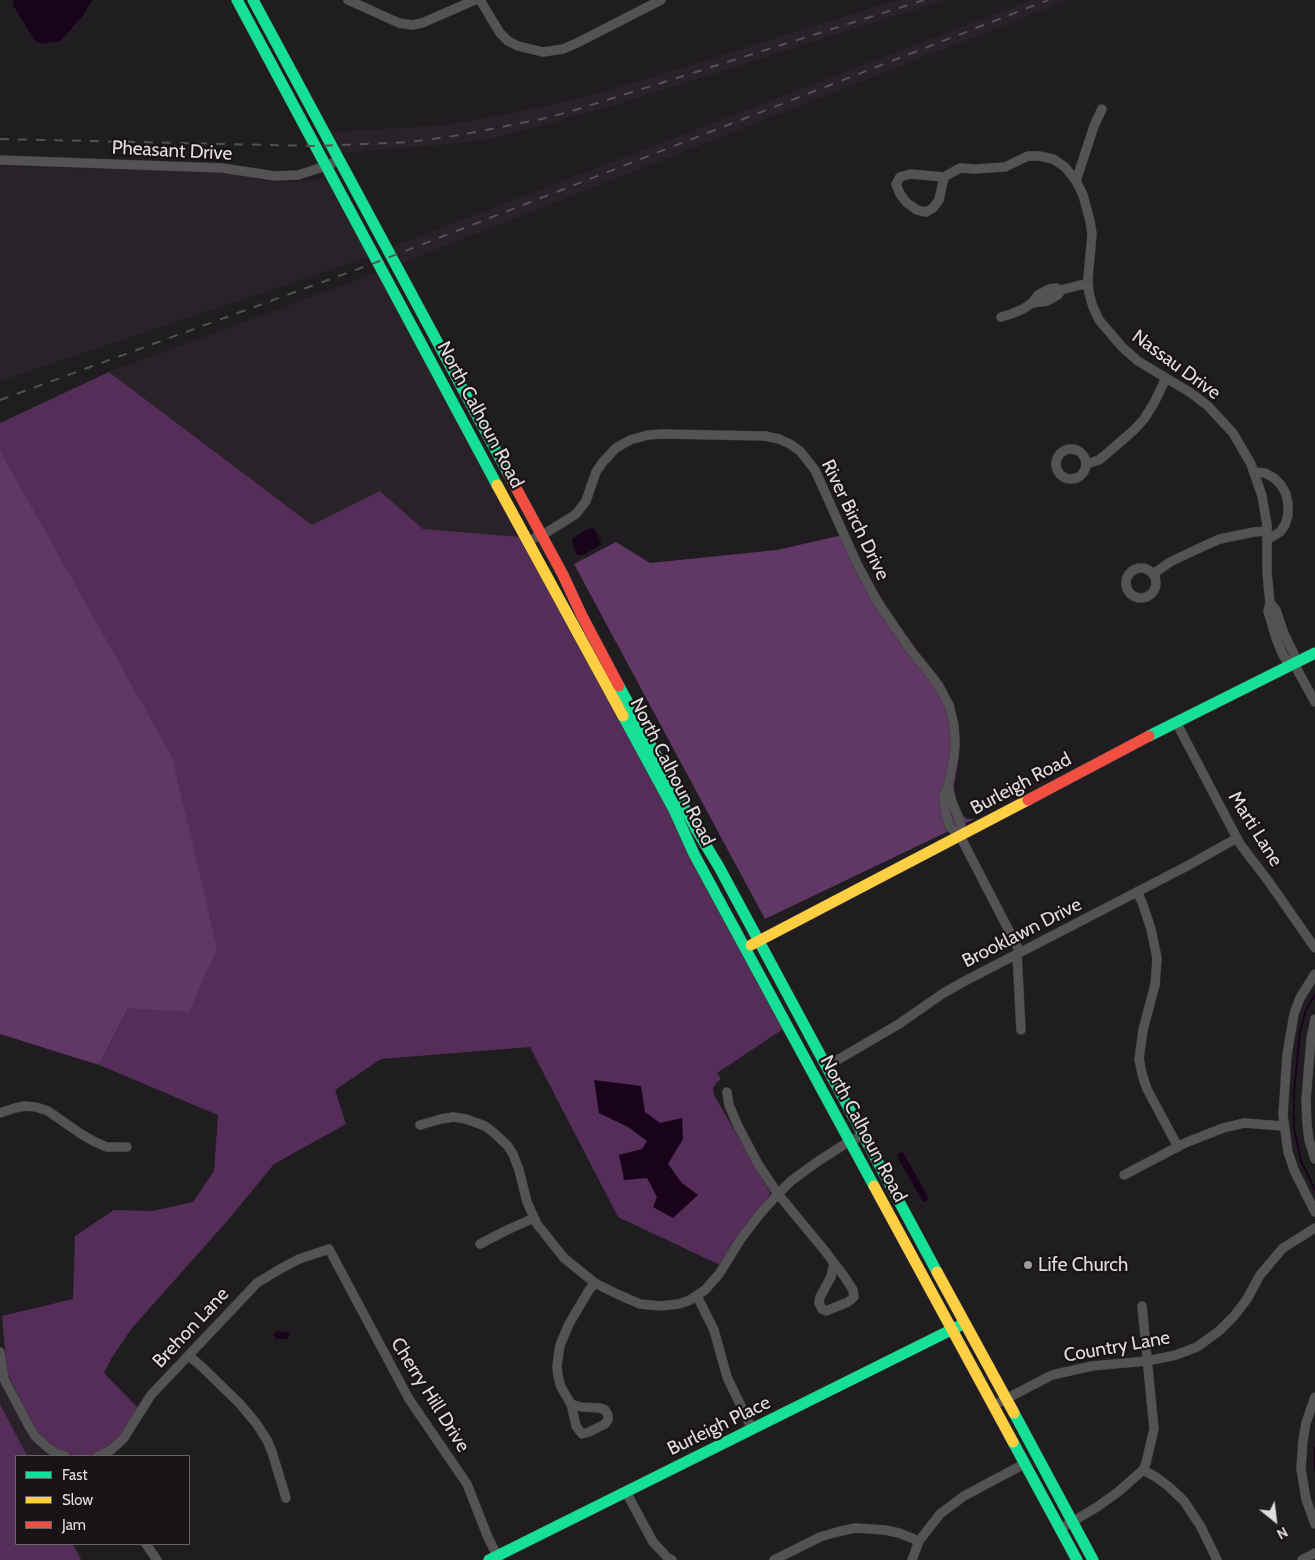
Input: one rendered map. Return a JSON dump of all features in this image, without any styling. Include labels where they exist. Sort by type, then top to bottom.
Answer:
[{"type":"main road","name":"North Calhoun Road","points":[[237,0],[527,542],[571,619],[674,810],[694,854],[1077,1560]]},
{"type":"main road","name":"North Calhoun Road","points":[[254,0],[541,535],[596,642],[965,1322],[1002,1400],[1093,1560]]},
{"type":"main road","name":"Burleigh Road","points":[[746,948],[1176,722],[1315,653]]},
{"type":"main road","name":"Burleigh Place","points":[[495,1559],[965,1322]]},
{"type":"street","points":[[348,0],[399,23],[412,24],[422,23],[475,0]]},
{"type":"street","points":[[480,0],[500,33],[508,41],[518,46],[543,52],[555,51],[577,43],[661,0]]},
{"type":"street","points":[[1076,181],[1094,126],[1102,109]]},
{"type":"street","name":"Nassau Drive","points":[[944,177],[960,168],[1005,167],[1028,156],[1040,156],[1053,159],[1065,166],[1076,181],[1083,195],[1090,220],[1092,234],[1088,284],[1092,307],[1099,320],[1123,348],[1138,361],[1191,393],[1222,419],[1244,450],[1255,472],[1262,496],[1267,536],[1270,603],[1268,612],[1276,638],[1286,660],[1294,664],[1315,702]]},
{"type":"street","name":"Pheasant Drive","points":[[0,160],[222,168],[275,176],[298,175],[340,160]]},
{"type":"street","points":[[910,174],[944,177],[939,200],[933,208],[926,212],[917,210],[907,203],[900,194],[896,184],[900,177],[910,174]]},
{"type":"street","points":[[1001,317],[1012,314],[1032,303],[1038,295],[1049,289],[1056,288],[1061,290],[1088,284]]},
{"type":"street","points":[[1086,464],[1099,460],[1134,430],[1154,403],[1166,378]]},
{"type":"street","name":"River Birch Drive","points":[[527,542],[566,522],[576,514],[586,501],[596,472],[602,463],[616,448],[630,440],[648,435],[663,434],[749,435],[772,437],[790,444],[800,451],[815,470],[858,566],[877,600],[912,651],[934,678],[949,705],[954,726],[955,744],[948,786],[944,794],[946,815],[950,827],[960,836],[1018,953]]},
{"type":"street","points":[[1153,574],[1170,562],[1220,539],[1254,532],[1267,536],[1280,532],[1285,525],[1288,515],[1286,494],[1274,478],[1265,473],[1255,472]]},
{"type":"street","name":"Marti Lane","points":[[1176,722],[1237,838],[1315,948]]},
{"type":"street","name":"Brooklawn Drive","points":[[827,1066],[899,1024],[949,990],[1237,838]]},
{"type":"street","points":[[1137,892],[1151,929],[1157,958],[1155,985],[1143,1030],[1139,1059],[1147,1089],[1178,1147]]},
{"type":"street","points":[[1018,953],[1021,1030]]},
{"type":"street","points":[[1315,974],[1300,998],[1294,1014],[1284,1078],[1283,1126],[1294,1170],[1315,1212]]},
{"type":"street","points":[[1315,1019],[1310,1047],[1306,1124],[1315,1159]]},
{"type":"street","points":[[727,1092],[730,1105],[748,1146],[778,1194],[834,1263],[853,1290],[854,1296],[848,1302],[826,1311],[822,1310],[819,1303],[831,1277],[834,1263]]},
{"type":"street","points":[[0,1113],[25,1106],[36,1107],[48,1111],[95,1142],[107,1147],[127,1147]]},
{"type":"street","points":[[420,1125],[453,1117],[466,1119],[485,1126],[493,1132],[507,1145],[513,1154],[527,1202],[534,1218],[544,1234],[564,1258],[595,1283],[640,1304],[651,1306],[679,1304],[697,1296],[712,1283],[759,1215],[791,1181],[816,1162],[863,1135]]},
{"type":"street","points":[[1124,1175],[1211,1132],[1234,1125],[1283,1126]]},
{"type":"street","points":[[480,1244],[534,1218]]},
{"type":"street","name":"Country Lane","points":[[1002,1400],[1044,1378],[1060,1373],[1092,1366],[1147,1361],[1176,1355],[1197,1347],[1219,1332],[1241,1308],[1260,1275],[1278,1254],[1315,1228]]},
{"type":"street","name":"Brehon Lane","points":[[101,1455],[111,1450],[123,1440],[151,1395],[257,1283],[286,1265],[329,1249]]},
{"type":"street","name":"Cherry Hill Drive","points":[[329,1249],[409,1399],[468,1484],[495,1559]]},
{"type":"street","points":[[571,1404],[561,1387],[558,1376],[557,1366],[560,1345],[569,1324],[595,1283]]},
{"type":"street","points":[[697,1296],[714,1330],[727,1377],[752,1429]]},
{"type":"street","points":[[1060,1529],[1097,1507],[1143,1470],[1154,1429],[1142,1306]]},
{"type":"street","points":[[0,1352],[4,1379],[29,1426],[41,1442],[60,1455]]},
{"type":"street","points":[[189,1356],[239,1403],[256,1422],[272,1452],[286,1498]]},
{"type":"street","points":[[1315,1398],[1306,1423],[1301,1469],[1306,1499],[1315,1524]]},
{"type":"street","points":[[912,1560],[919,1540],[940,1514],[955,1502],[1024,1464]]},
{"type":"street","points":[[1143,1470],[1168,1486],[1184,1501],[1201,1527],[1217,1560]]},
{"type":"street","points":[[626,1492],[653,1542],[672,1560]]},
{"type":"street","points":[[774,1560],[820,1537],[855,1528],[885,1530],[919,1540]]},
{"type":"street","points":[[147,1545],[157,1560]]},
{"type":"street","points":[[1302,1560],[1315,1553]]},
{"type":"shaded area","points":[[13,0],[92,0],[82,17],[60,41],[42,44],[35,41],[13,5]]},
{"type":"shaded area","points":[[896,0],[944,0],[616,105],[491,139],[342,153],[331,132],[447,125],[584,97]]},
{"type":"shaded area","points":[[1031,0],[1068,0],[397,265],[389,248]]},
{"type":"shaded area","points":[[0,166],[219,172],[276,182],[297,182],[322,178],[330,184],[369,257],[0,381]]},
{"type":"shaded area","points":[[378,272],[519,537],[423,529],[380,491],[312,525],[109,372]]},
{"type":"shaded area","points":[[109,372],[312,525],[380,491],[423,529],[519,537],[670,813],[783,1029],[717,1073],[721,1079],[713,1088],[714,1095],[770,1192],[769,1198],[720,1265],[618,1217],[530,1047],[381,1059],[335,1090],[346,1124],[274,1164],[228,1220],[132,1328],[104,1373],[139,1409],[113,1445],[98,1454],[74,1455],[60,1452],[45,1441],[37,1431],[7,1372],[2,1316],[73,1299],[75,1236],[114,1210],[153,1211],[193,1202],[214,1171],[218,1115],[99,1065],[128,1008],[0,452],[0,423]]},
{"type":"shaded area","points":[[0,451],[172,757],[217,948],[189,1012],[128,1008],[99,1065],[0,1034]]},
{"type":"shaded area","points":[[593,528],[600,539],[601,545],[583,555],[577,555],[572,539],[587,529]]},
{"type":"shaded area","points":[[847,534],[890,613],[943,683],[949,695],[958,721],[960,743],[954,798],[962,815],[967,819],[974,819],[765,919],[574,564],[616,542],[650,563],[777,550]]},
{"type":"shaded area","points":[[594,1080],[641,1086],[645,1112],[660,1123],[682,1118],[683,1139],[668,1164],[682,1183],[698,1195],[673,1218],[653,1207],[657,1197],[647,1178],[624,1180],[619,1155],[642,1149],[647,1141],[628,1127],[599,1113]]},
{"type":"shaded area","points":[[902,1152],[926,1193],[928,1199],[926,1202],[922,1200],[898,1158],[897,1155]]},
{"type":"shaded area","points":[[277,1331],[287,1332],[290,1335],[286,1339],[276,1339],[274,1335]]},
{"type":"shaded area","points":[[0,1377],[32,1438],[46,1454],[15,1455],[15,1545],[74,1545],[82,1560],[0,1560]]},
{"type":"shaded area","points":[[0,1404],[26,1455],[15,1455],[15,1545],[74,1545],[81,1560],[0,1560]]},
{"type":"waterway","points":[[1315,995],[1306,1010],[1300,1032],[1294,1092],[1294,1128],[1301,1161],[1315,1190]]},
{"type":"waterway","points":[[1315,1448],[1315,1469]]},
{"type":"railway","points":[[0,139],[315,146],[411,142],[460,135],[542,119],[572,111],[924,0]]},
{"type":"railway","points":[[0,400],[377,262],[1048,0]]},
{"type":"traffic: fast","points":[[237,0],[497,485]]},
{"type":"traffic: fast","points":[[253,0],[508,473]]},
{"type":"traffic: fast","points":[[1149,736],[1315,653]]},
{"type":"traffic: fast","points":[[619,686],[696,829],[719,867],[937,1272]]},
{"type":"traffic: fast","points":[[623,716],[674,810],[694,854],[874,1186]]},
{"type":"traffic: fast","points":[[489,1560],[959,1326]]},
{"type":"traffic: fast","points":[[1014,1413],[1093,1560]]},
{"type":"traffic: fast","points":[[1013,1442],[1077,1560]]},
{"type":"traffic: slow","points":[[497,485],[623,716]]},
{"type":"traffic: slow","points":[[751,945],[1028,800]]},
{"type":"traffic: slow","points":[[874,1186],[1013,1442]]},
{"type":"traffic: slow","points":[[937,1272],[1014,1413]]},
{"type":"traffic: jam","points":[[508,473],[563,575],[582,616],[619,686]]},
{"type":"traffic: jam","points":[[1028,800],[1149,736]]},
{"type":"place","name":"Life Church","points":[[1028,1265]]}]
